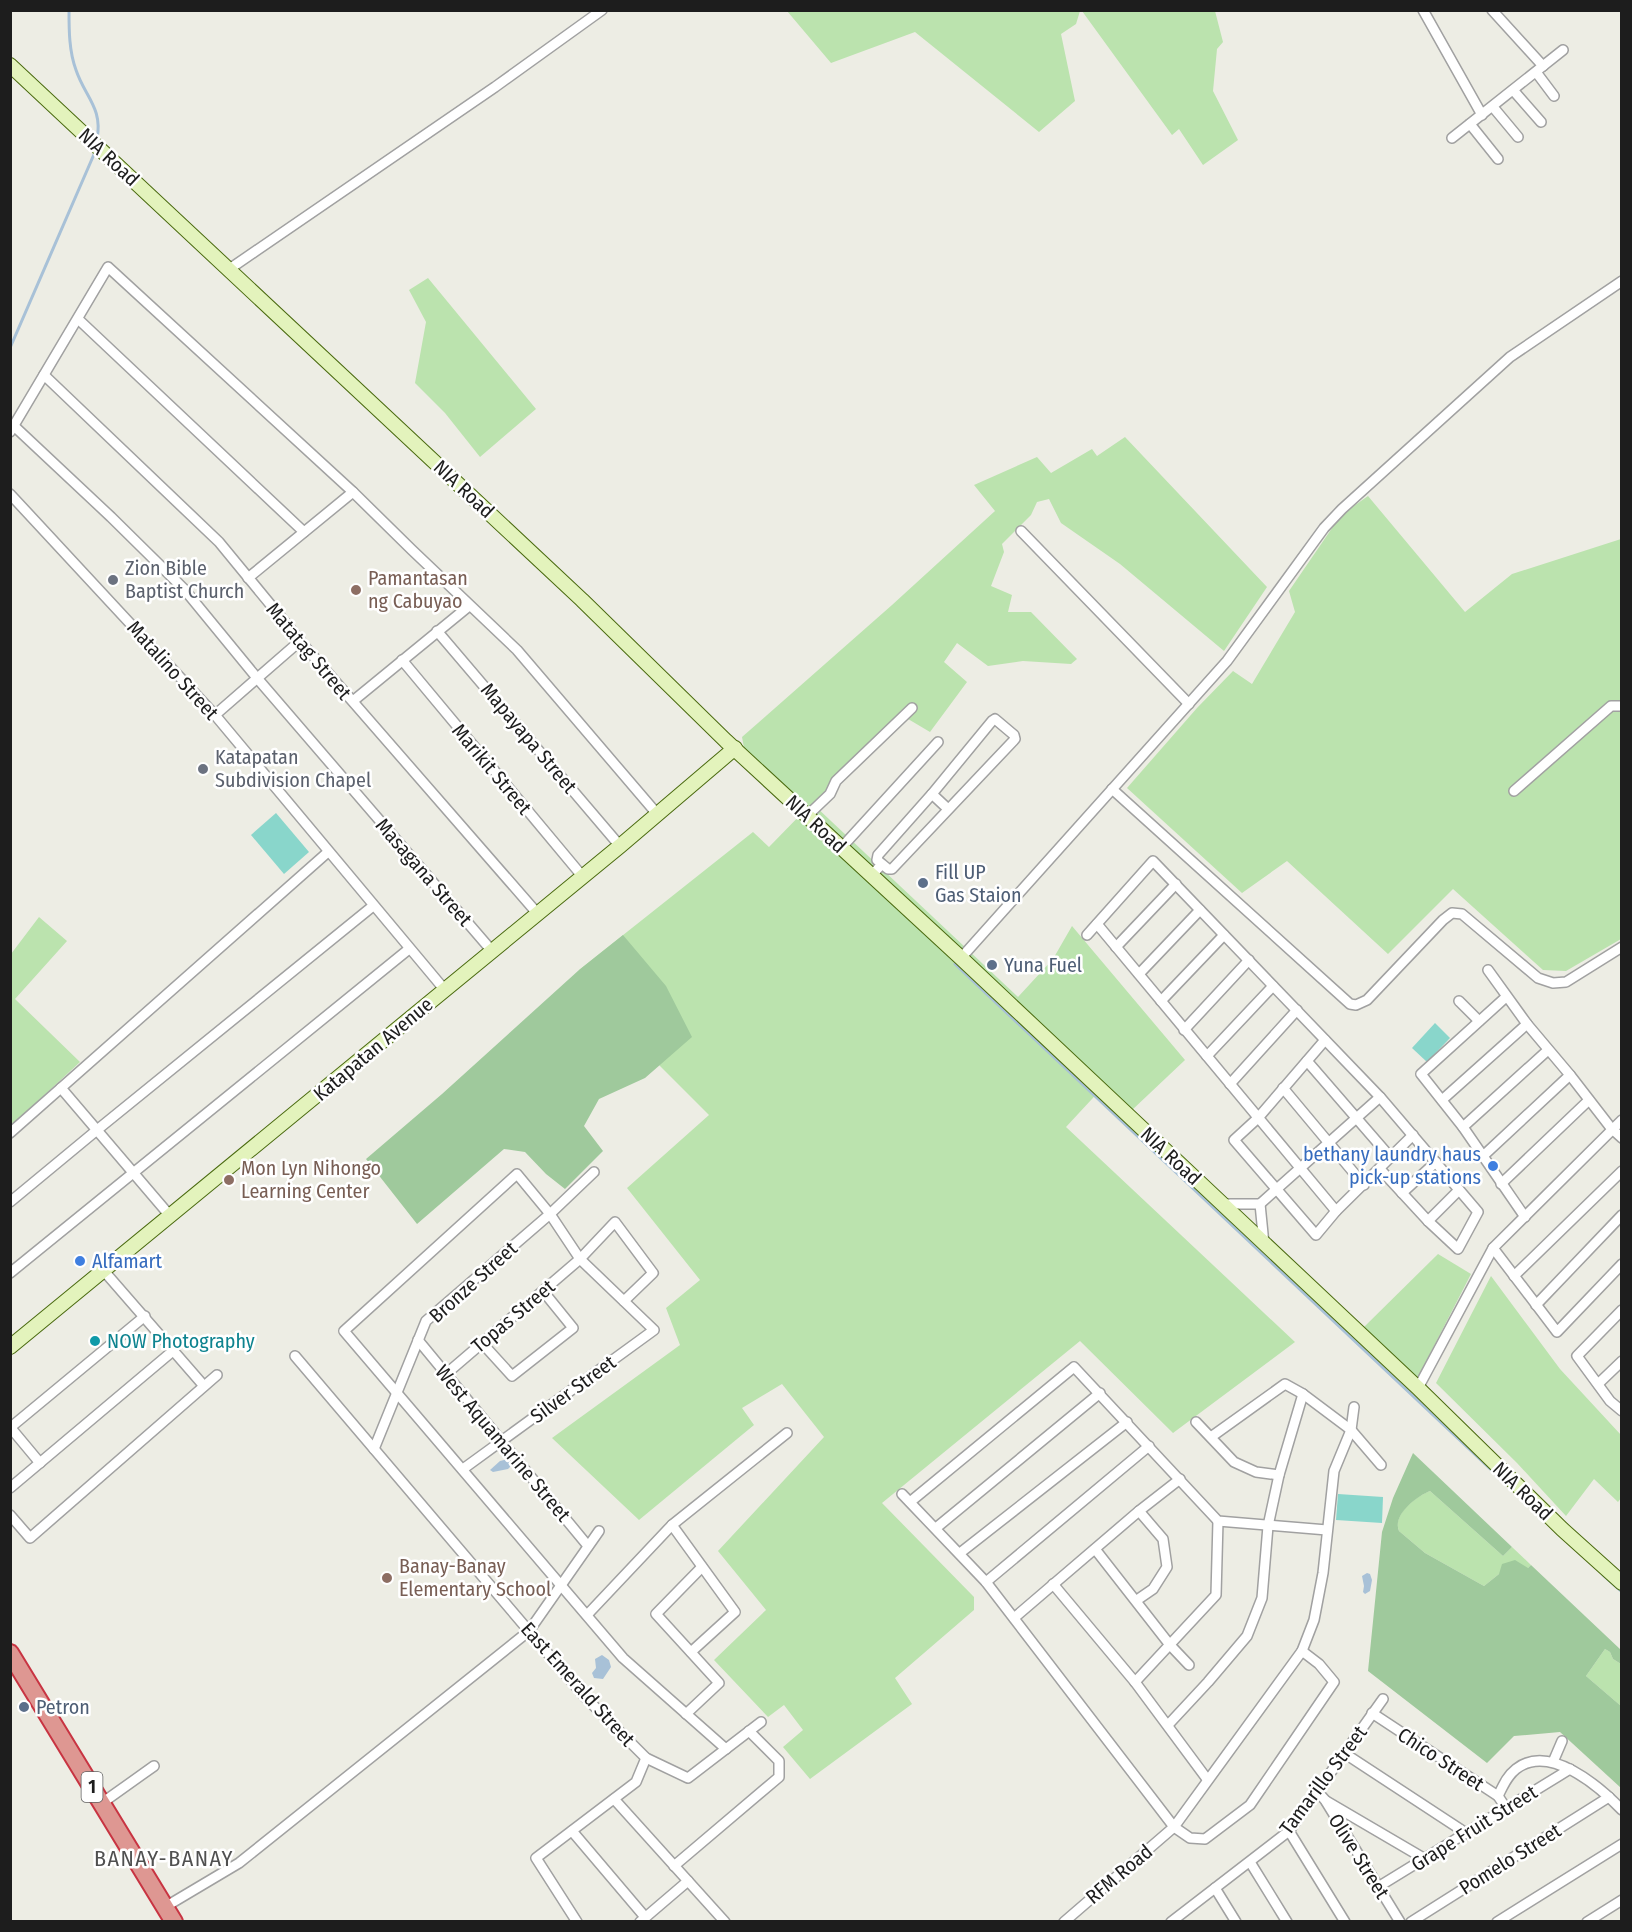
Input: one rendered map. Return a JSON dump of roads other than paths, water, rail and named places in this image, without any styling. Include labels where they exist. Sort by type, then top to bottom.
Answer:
[{"type":"highway","name":"1","points":[[10,1653],[169,1914]]},
{"type":"street","points":[[228,270],[495,87],[602,10]]},
{"type":"street","points":[[1423,10],[1482,114]]},
{"type":"street","points":[[1492,10],[1539,69],[1554,96]]},
{"type":"street","points":[[1452,138],[1563,50]]},
{"type":"street","name":"NIA Road","points":[[10,65],[574,592],[735,748],[1418,1388],[1622,1583]]},
{"type":"street","points":[[1513,90],[1541,122]]},
{"type":"street","points":[[1493,107],[1518,137]]},
{"type":"street","points":[[1470,124],[1498,159]]},
{"type":"street","points":[[12,429],[108,267],[353,492],[517,650],[658,815]]},
{"type":"street","points":[[961,958],[1227,661],[1324,528],[1342,509],[1510,357],[1622,281]]},
{"type":"street","points":[[78,319],[304,532]]},
{"type":"street","name":"Matatag Street","points":[[44,375],[219,542],[300,641],[537,913]]},
{"type":"street","name":"Masagana Street","points":[[12,429],[111,517],[184,589],[492,951]]},
{"type":"street","points":[[248,578],[353,492]]},
{"type":"street","name":"Matalino Street","points":[[10,494],[215,716],[444,989]]},
{"type":"street","points":[[1021,531],[1188,704]]},
{"type":"street","points":[[352,701],[470,606]]},
{"type":"street","name":"Mapayapa Street","points":[[437,631],[620,846]]},
{"type":"street","points":[[215,716],[300,641]]},
{"type":"street","name":"Marikit Street","points":[[402,660],[583,877]]},
{"type":"street","points":[[1514,791],[1611,706],[1622,706]]},
{"type":"street","points":[[808,815],[830,794],[836,781],[912,708]]},
{"type":"street","points":[[994,719],[1014,735],[1015,739],[892,869],[888,869],[878,860],[878,855],[932,794],[994,719]]},
{"type":"street","points":[[842,847],[938,742]]},
{"type":"street","name":"Katapatan Avenue","points":[[10,1347],[583,877],[735,748]]},
{"type":"street","points":[[1112,789],[1350,1004],[1356,1005],[1367,999],[1452,913],[1462,914],[1538,978],[1553,983],[1566,982],[1622,947]]},
{"type":"street","points":[[932,794],[948,809]]},
{"type":"street","points":[[10,1133],[328,852]]},
{"type":"street","points":[[1086,935],[1153,861],[1380,1097],[1478,1212],[1458,1248],[1428,1221],[1380,1170]]},
{"type":"street","points":[[872,875],[882,864]]},
{"type":"street","points":[[1116,947],[1176,884]]},
{"type":"street","points":[[10,1202],[373,906]]},
{"type":"street","points":[[1139,974],[1200,910]]},
{"type":"street","points":[[1097,924],[1336,1211]]},
{"type":"street","points":[[1161,1001],[1224,934]]},
{"type":"street","points":[[10,1273],[409,949]]},
{"type":"street","points":[[1185,1029],[1249,960]]},
{"type":"street","points":[[1488,970],[1527,1024],[1611,1128],[1622,1138]]},
{"type":"street","points":[[1207,1056],[1273,986]]},
{"type":"street","points":[[1506,997],[1421,1074],[1463,1127],[1525,1217]]},
{"type":"street","points":[[1459,1001],[1479,1022]]},
{"type":"street","points":[[1230,1084],[1297,1010]]},
{"type":"street","points":[[1442,1100],[1527,1024]]},
{"type":"street","points":[[1325,1040],[1258,1118],[1234,1140],[1316,1235],[1336,1211],[1413,1135]]},
{"type":"street","points":[[1463,1127],[1548,1050]]},
{"type":"street","points":[[1307,1061],[1391,1158]]},
{"type":"street","points":[[1482,1157],[1570,1075]]},
{"type":"street","points":[[61,1088],[171,1217]]},
{"type":"street","points":[[1283,1088],[1364,1185]]},
{"type":"street","points":[[1221,1204],[1260,1204],[1380,1097]]},
{"type":"street","points":[[1501,1184],[1589,1100]]},
{"type":"street","points":[[1418,1388],[1493,1248],[1611,1128],[1622,1120]]},
{"type":"street","points":[[1402,1193],[1436,1162]]},
{"type":"street","points":[[1514,1276],[1622,1171]]},
{"type":"street","name":"Bronze Street","points":[[374,1449],[426,1321],[550,1214],[594,1172]]},
{"type":"street","points":[[624,1301],[580,1259],[550,1214],[517,1174],[344,1331],[623,1658],[726,1749]]},
{"type":"street","points":[[1428,1221],[1459,1190]]},
{"type":"street","points":[[1260,1204],[1264,1244]]},
{"type":"street","points":[[1536,1305],[1622,1215]]},
{"type":"street","name":"Topas Street","points":[[446,1374],[580,1259],[615,1222],[653,1273],[624,1301]]},
{"type":"street","points":[[1493,1248],[1557,1332],[1622,1264]]},
{"type":"street","points":[[104,1271],[204,1386]]},
{"type":"street","points":[[482,1342],[512,1376],[573,1328],[543,1291]]},
{"type":"street","name":"Silver Street","points":[[462,1469],[654,1330],[624,1301]]},
{"type":"street","points":[[1621,1410],[1610,1401],[1577,1356],[1622,1310]]},
{"type":"street","points":[[40,1463],[11,1427],[145,1316]]},
{"type":"street","name":"West Aquamarine Street","points":[[418,1340],[588,1546]]},
{"type":"street","points":[[10,1488],[174,1350]]},
{"type":"street","name":"East Emerald Street","points":[[295,1356],[585,1697],[646,1758],[688,1778],[761,1722]]},
{"type":"street","points":[[1598,1384],[1622,1360]]},
{"type":"street","points":[[910,1502],[1074,1367],[1218,1521],[1327,1530]]},
{"type":"street","points":[[10,1515],[30,1538],[216,1375]]},
{"type":"street","points":[[1211,1437],[1285,1384],[1304,1394],[1350,1430],[1381,1465]]},
{"type":"street","points":[[936,1528],[1100,1393]]},
{"type":"street","points":[[1168,1725],[1247,1636],[1262,1598],[1268,1526],[1279,1475],[1304,1394]]},
{"type":"street","name":"RFM Road","points":[[1064,1922],[1174,1827],[1302,1650],[1314,1620],[1334,1471],[1350,1430],[1354,1407]]},
{"type":"street","points":[[960,1553],[1127,1422]]},
{"type":"street","points":[[1196,1422],[1234,1462],[1256,1472],[1279,1475]]},
{"type":"street","points":[[586,1615],[672,1525],[787,1433]]},
{"type":"street","points":[[986,1582],[1149,1446]]},
{"type":"street","points":[[1014,1618],[1180,1479]]},
{"type":"street","points":[[902,1494],[986,1582],[1174,1827],[1190,1838],[1205,1839],[1250,1805],[1334,1682],[1319,1664],[1302,1650]]},
{"type":"street","points":[[1137,1600],[1153,1589],[1167,1567],[1163,1539],[1139,1511]]},
{"type":"street","points":[[1135,1682],[1216,1594],[1218,1521]]},
{"type":"street","points":[[672,1525],[735,1612],[691,1652]]},
{"type":"street","points":[[169,1914],[239,1863],[529,1631],[599,1531]]},
{"type":"street","points":[[1095,1550],[1137,1600],[1170,1645],[1189,1665]]},
{"type":"street","points":[[686,1714],[719,1683],[656,1614],[702,1567]]},
{"type":"street","points":[[1053,1584],[1135,1682],[1207,1779]]},
{"type":"street","name":"Tamarillo Street","points":[[1176,1920],[1289,1831],[1383,1699]]},
{"type":"street","name":"Chico Street","points":[[1372,1713],[1498,1796],[1506,1808]]},
{"type":"street","points":[[674,1866],[779,1777],[779,1761],[749,1731]]},
{"type":"street","points":[[1553,1762],[1562,1741]]},
{"type":"street","points":[[1344,1753],[1466,1833]]},
{"type":"street","points":[[577,1922],[536,1858],[636,1782],[646,1758]]},
{"type":"street","points":[[1498,1796],[1507,1779],[1517,1768],[1538,1760],[1553,1762],[1570,1769],[1610,1797],[1622,1810]]},
{"type":"street","points":[[102,1803],[154,1766]]},
{"type":"street","name":"Grape Fruit Street","points":[[1378,1887],[1570,1769]]},
{"type":"street","name":"Olive Street","points":[[1317,1791],[1325,1800],[1400,1922]]},
{"type":"street","name":"Pomelo Street","points":[[1412,1922],[1610,1797]]},
{"type":"street","points":[[614,1799],[725,1922]]},
{"type":"street","points":[[1325,1800],[1425,1859]]},
{"type":"street","points":[[572,1830],[643,1919],[688,1881]]},
{"type":"street","points":[[1289,1831],[1345,1922]]},
{"type":"street","points":[[1497,1922],[1622,1844]]},
{"type":"street","points":[[1250,1862],[1287,1922]]},
{"type":"street","points":[[1215,1888],[1236,1922]]},
{"type":"street","points":[[1587,1922],[1622,1900]]},
{"type":"waterway","points":[[69,10],[72,55],[76,70],[98,119],[97,139]]},
{"type":"waterway","points":[[10,348],[95,152]]},
{"type":"waterway","points":[[955,964],[1502,1480]]},
{"type":"waterway","points":[[1603,1575],[1622,1592]]},
{"type":"place","name":"Zion Bible Baptist Church","points":[[113,580]]},
{"type":"place","name":"Pamantasan ng Cabuyao","points":[[356,590]]},
{"type":"place","name":"Katapatan Subdivision Chapel","points":[[203,769]]},
{"type":"place","name":"Fill UP Gas Staion","points":[[923,883]]},
{"type":"place","name":"Yuna Fuel","points":[[992,965]]},
{"type":"place","name":"bethany laundry haus pick-up stations","points":[[1493,1166]]},
{"type":"place","name":"Mon Lyn Nihongo Learning Center","points":[[229,1180]]},
{"type":"place","name":"Alfamart","points":[[80,1261]]},
{"type":"place","name":"NOW Photography","points":[[95,1341]]},
{"type":"place","name":"Banay-Banay Elementary School","points":[[387,1578]]},
{"type":"place","name":"Petron","points":[[24,1707]]},
{"type":"district","name":"BANAY-BANAY","points":[[164,1858]]}]
